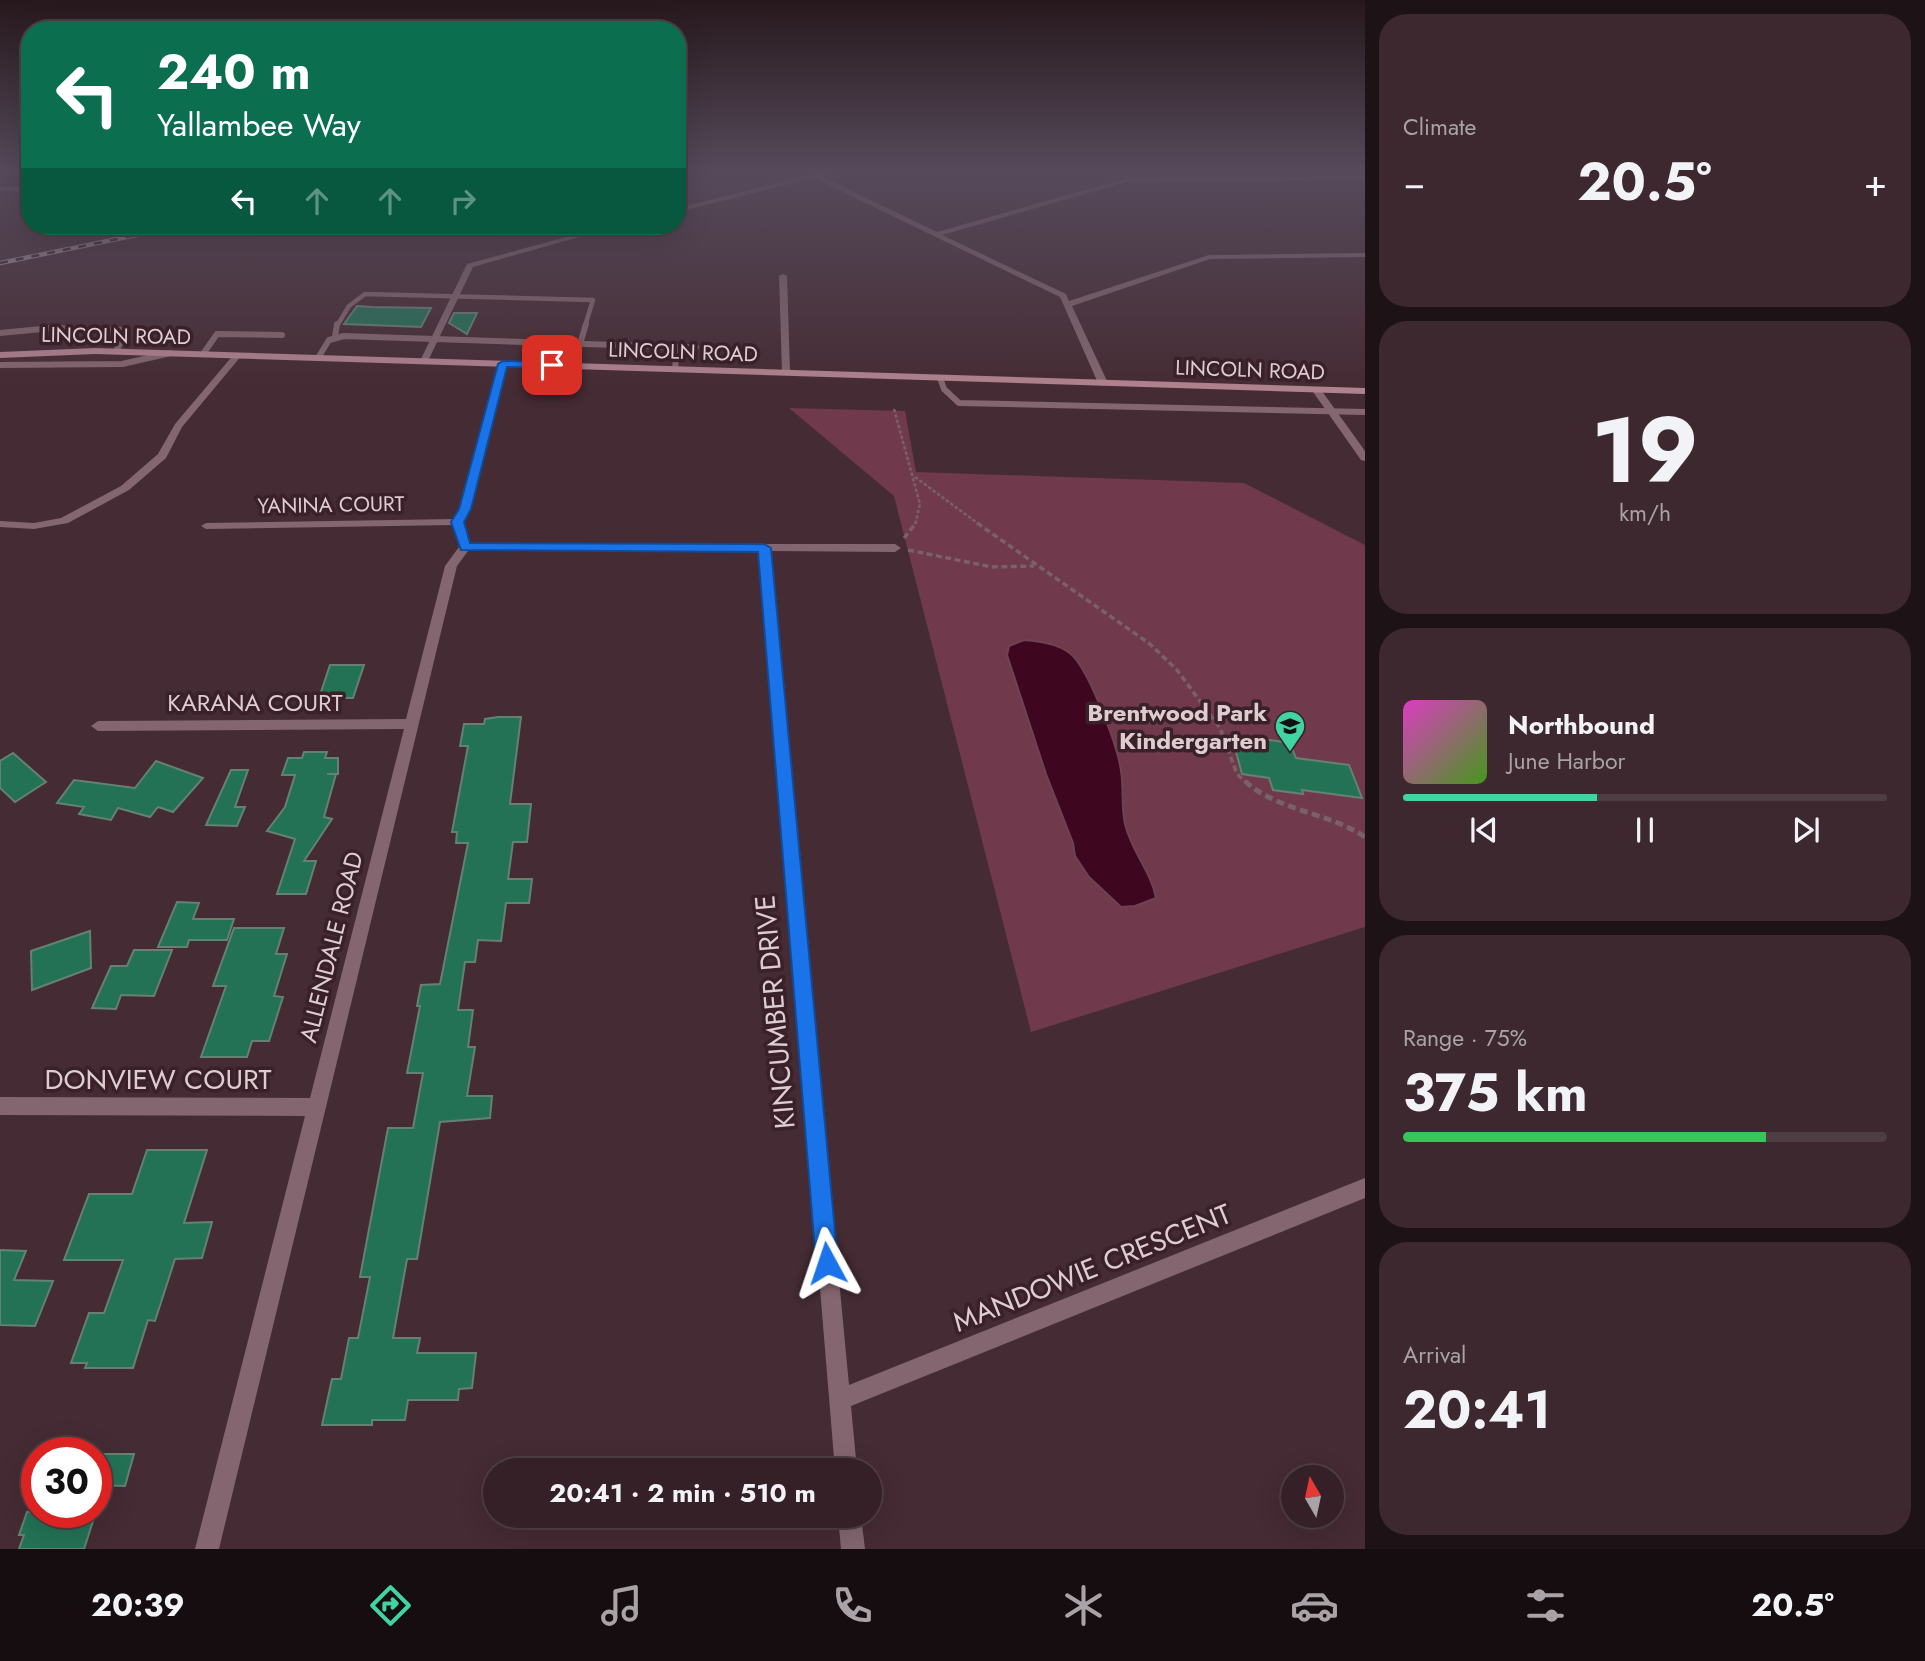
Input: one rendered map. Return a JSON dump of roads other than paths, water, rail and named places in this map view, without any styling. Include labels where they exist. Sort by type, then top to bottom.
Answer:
[{"type":"main road","name":"LINCOLN ROAD","points":[[0,355],[116,351],[1365,391]]},
{"type":"street","points":[[424,361],[470,266],[480,260],[542,244]]},
{"type":"street","points":[[954,244],[1063,296],[1069,304],[1103,383]]},
{"type":"street","points":[[1069,304],[1209,257],[1365,255]]},
{"type":"street","points":[[783,276],[786,372]]},
{"type":"street","points":[[0,524],[49,525],[82,513],[125,488],[162,456],[177,426],[238,355]]},
{"type":"street","points":[[503,364],[465,509],[458,522],[465,547],[895,548]]},
{"type":"street","points":[[1316,389],[1365,458]]},
{"type":"street","name":"YANINA COURT","points":[[206,526],[458,522]]},
{"type":"street","name":"ALLENDALE ROAD","points":[[207,1549],[451,566],[465,547]]},
{"type":"street","name":"KINCUMBER DRIVE","points":[[764,548],[844,1458]]},
{"type":"street","name":"KARANA COURT","points":[[98,726],[413,724]]},
{"type":"street","name":"DONVIEW COURT","points":[[0,1106],[316,1107]]},
{"type":"street","name":"MANDOWIE CRESCENT","points":[[839,1400],[1365,1188]]},
{"type":"street","points":[[851,1528],[853,1549]]},
{"type":"lane","points":[[318,358],[335,337],[335,329],[355,297],[365,294],[593,300],[580,344]]},
{"type":"lane","points":[[0,332],[52,328],[127,330],[116,351]]},
{"type":"lane","points":[[203,354],[217,334],[282,335]]},
{"type":"lane","points":[[335,337],[696,347]]},
{"type":"lane","points":[[675,369],[677,347]]},
{"type":"lane","points":[[0,365],[122,365],[171,353]]},
{"type":"lane","points":[[940,378],[944,390],[959,403],[1365,412]]},
{"type":"railway","points":[[0,263],[92,244]]},
{"type":"place","name":"Brentwood Park Kindergarten","points":[[1290,753]]}]
